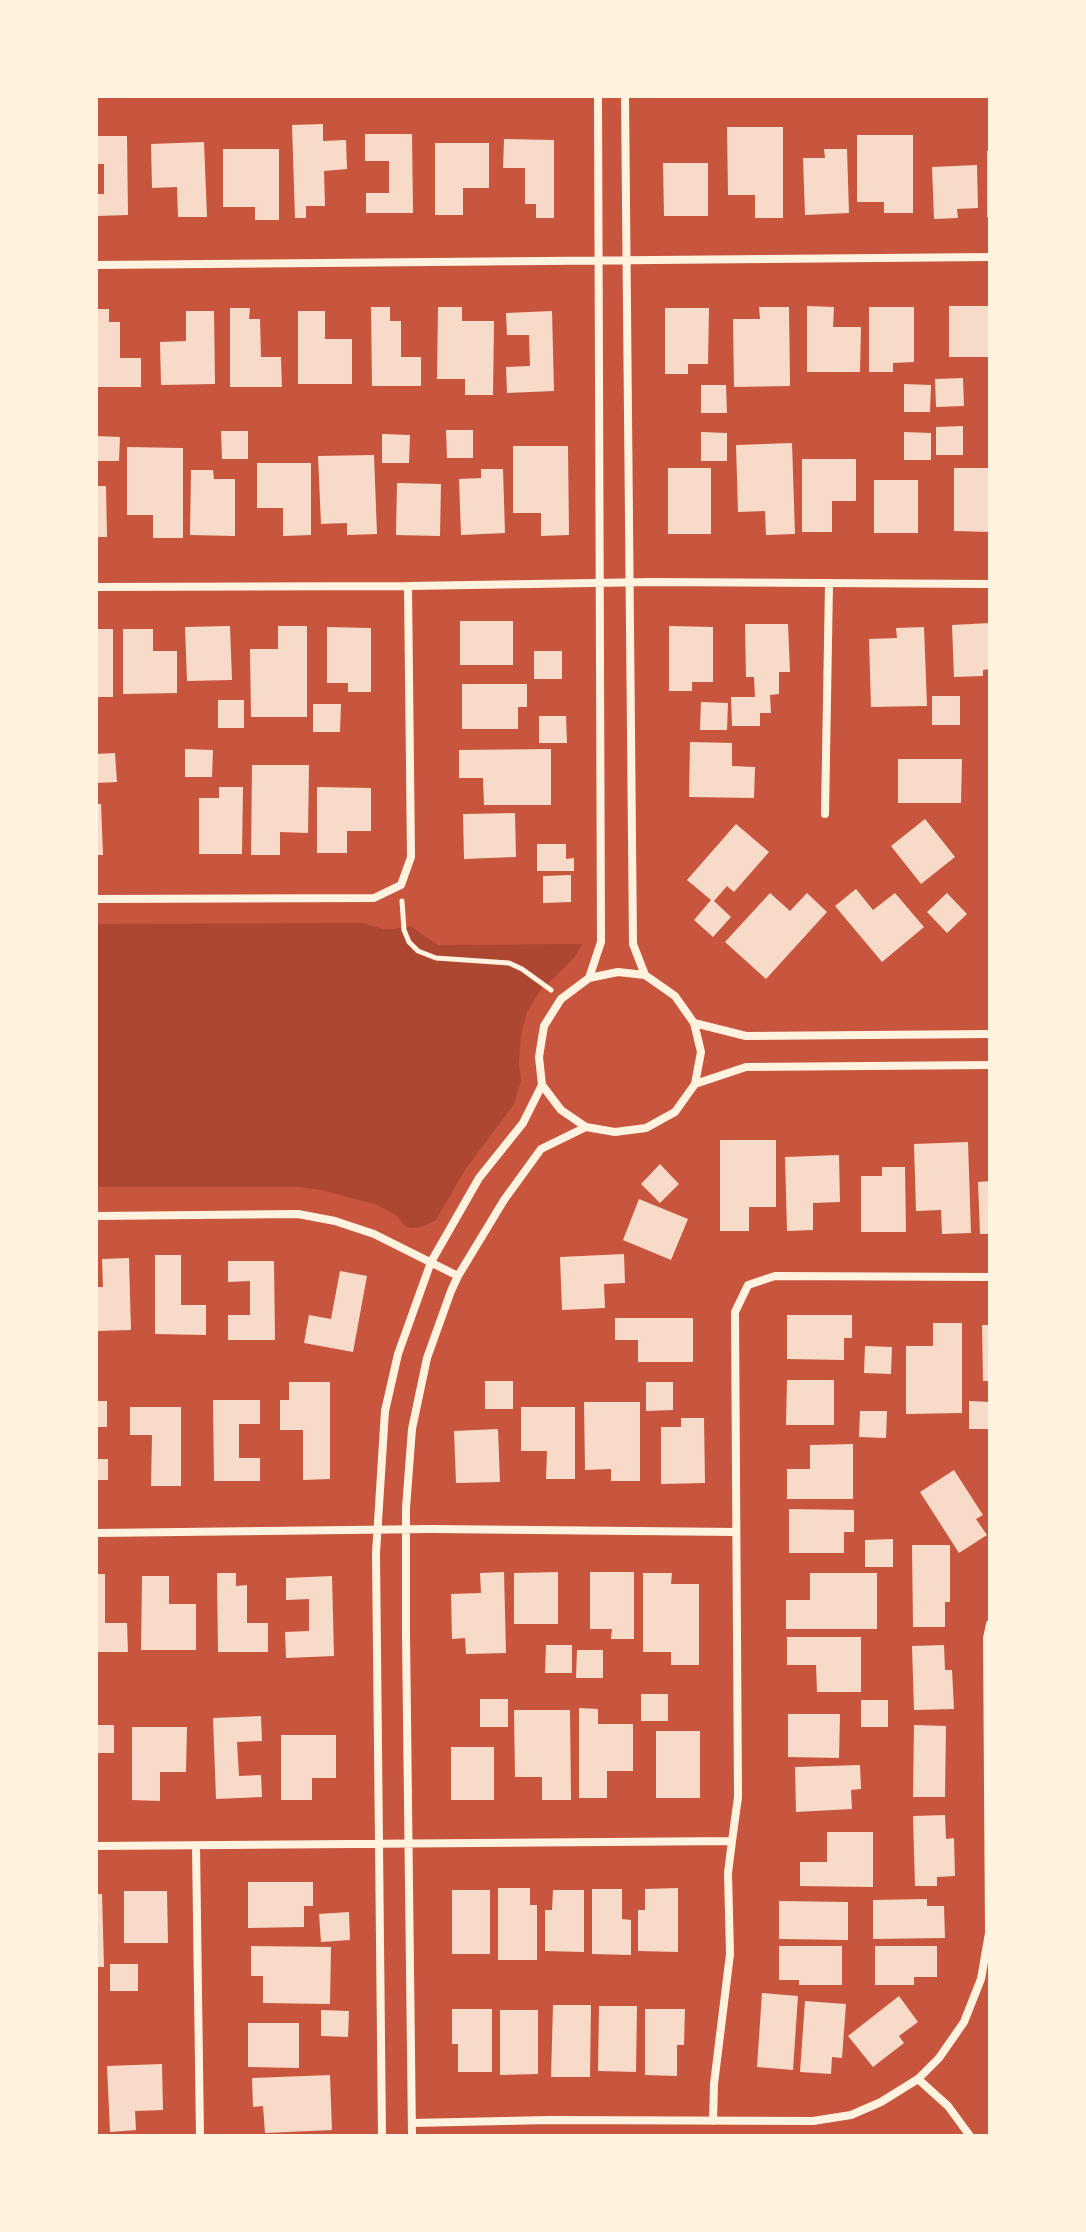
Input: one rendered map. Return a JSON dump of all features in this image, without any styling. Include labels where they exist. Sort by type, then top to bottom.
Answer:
[{"type":"street","points":[[589,978],[601,942],[598,96]]},
{"type":"street","points":[[625,96],[633,944],[645,975]]},
{"type":"street","points":[[96,265],[990,257]]},
{"type":"street","points":[[96,587],[601,582],[990,584]]},
{"type":"street","points":[[825,814],[829,584]]},
{"type":"street","points":[[96,899],[374,898],[401,885],[411,857],[408,586]]},
{"type":"street","points":[[618,972],[645,975],[675,996],[694,1023],[701,1052],[695,1084],[675,1112],[646,1128],[615,1132],[586,1127],[561,1110],[542,1085],[539,1057],[544,1026],[561,999],[589,978],[618,972]]},
{"type":"street","points":[[694,1023],[746,1036],[990,1034]]},
{"type":"street","points":[[695,1084],[746,1067],[990,1065]]},
{"type":"street","points":[[382,2136],[377,1529],[385,1411],[398,1354],[431,1262],[479,1178],[523,1123],[542,1085]]},
{"type":"street","points":[[412,2136],[406,1508],[412,1429],[427,1358],[458,1276],[504,1200],[541,1149],[586,1127]]},
{"type":"street","points":[[96,1216],[298,1214],[335,1221],[374,1234],[458,1276]]},
{"type":"street","points":[[713,2121],[714,2084],[730,1954],[728,1873],[738,1797],[735,1312],[748,1285],[775,1276],[990,1277]]},
{"type":"street","points":[[96,1533],[377,1529],[736,1532]]},
{"type":"street","points":[[412,2123],[813,2121],[851,2115],[881,2102],[918,2079],[939,2058],[964,2022],[981,1979],[989,1933],[987,1638],[990,1624]]},
{"type":"street","points":[[96,1846],[732,1841]]},
{"type":"street","points":[[196,1846],[200,2136]]},
{"type":"street","points":[[918,2079],[948,2106],[970,2136]]},
{"type":"path","points":[[401,885],[404,930],[409,942],[418,951],[436,958],[509,963],[522,969],[561,999]]},
{"type":"shaded area","points":[[362,923],[383,929],[410,926],[438,945],[582,944],[574,958],[540,991],[527,1012],[521,1035],[521,1080],[514,1104],[465,1170],[436,1220],[422,1227],[410,1228],[396,1215],[377,1205],[299,1187],[96,1187],[96,924]]},
{"type":"building","points":[[323,124],[323,141],[346,140],[347,169],[324,171],[325,206],[306,206],[306,218],[295,218],[292,125]]},
{"type":"building","points":[[727,127],[783,127],[783,218],[755,218],[755,195],[728,195]]},
{"type":"building","points":[[365,134],[412,134],[413,213],[366,213],[366,193],[389,193],[389,161],[365,161]]},
{"type":"building","points":[[857,135],[913,135],[913,213],[884,213],[884,202],[857,202]]},
{"type":"building","points":[[96,136],[127,136],[128,215],[96,216],[96,194],[104,194],[104,164],[96,164]]},
{"type":"building","points":[[504,139],[554,140],[554,218],[536,218],[536,204],[525,204],[525,168],[503,168]]},
{"type":"building","points":[[204,142],[207,217],[178,217],[177,187],[152,188],[151,144]]},
{"type":"building","points":[[435,143],[489,143],[489,188],[463,188],[463,215],[435,215]]},
{"type":"building","points":[[223,149],[279,149],[279,220],[255,220],[255,207],[223,207]]},
{"type":"building","points":[[824,149],[847,149],[849,213],[805,215],[803,158],[825,158]]},
{"type":"building","points":[[987,151],[990,151],[990,217],[987,217]]},
{"type":"building","points":[[663,163],[708,163],[708,216],[664,216]]},
{"type":"building","points":[[977,165],[978,208],[957,209],[958,218],[934,219],[932,167]]},
{"type":"building","points":[[807,306],[834,307],[833,327],[861,327],[860,372],[807,372]]},
{"type":"building","points":[[949,306],[990,306],[990,357],[949,357]]},
{"type":"building","points":[[371,307],[390,307],[390,321],[401,321],[401,357],[421,357],[421,386],[372,386]]},
{"type":"building","points":[[438,307],[462,307],[462,321],[494,321],[493,395],[465,395],[465,379],[437,379]]},
{"type":"building","points":[[759,307],[789,307],[790,386],[734,387],[733,319],[760,319]]},
{"type":"building","points":[[869,307],[914,307],[914,362],[893,363],[893,372],[869,372]]},
{"type":"building","points":[[230,308],[250,308],[249,319],[260,319],[261,357],[281,357],[282,387],[230,387]]},
{"type":"building","points":[[665,308],[709,308],[708,364],[688,364],[688,374],[665,374]]},
{"type":"building","points":[[96,309],[109,309],[109,322],[120,322],[120,358],[141,358],[141,387],[96,387]]},
{"type":"building","points":[[186,311],[214,311],[215,384],[161,385],[160,342],[186,341]]},
{"type":"building","points":[[298,311],[325,311],[325,339],[352,339],[352,384],[298,384]]},
{"type":"building","points":[[552,311],[554,391],[507,393],[506,367],[530,366],[529,335],[507,335],[506,313]]},
{"type":"building","points":[[963,378],[964,406],[936,407],[935,379]]},
{"type":"building","points":[[904,384],[931,385],[930,412],[904,412]]},
{"type":"building","points":[[701,385],[726,385],[727,413],[701,413]]},
{"type":"building","points":[[963,426],[963,455],[936,455],[936,427]]},
{"type":"building","points":[[446,430],[473,430],[473,458],[447,458]]},
{"type":"building","points":[[221,431],[248,431],[248,459],[222,459]]},
{"type":"building","points":[[701,432],[727,433],[727,461],[701,461]]},
{"type":"building","points":[[904,432],[931,433],[931,460],[904,460]]},
{"type":"building","points":[[382,434],[410,435],[409,463],[382,463]]},
{"type":"building","points":[[97,436],[120,437],[119,461],[97,461]]},
{"type":"building","points":[[792,443],[795,534],[766,535],[765,511],[738,512],[736,445]]},
{"type":"building","points":[[513,446],[568,446],[569,535],[541,536],[541,513],[513,513]]},
{"type":"building","points":[[127,447],[183,448],[183,538],[153,538],[153,515],[127,515]]},
{"type":"building","points":[[374,455],[377,534],[347,535],[347,523],[321,524],[318,456]]},
{"type":"building","points":[[802,459],[856,459],[856,501],[832,501],[832,532],[802,532]]},
{"type":"building","points":[[257,463],[311,463],[311,535],[283,536],[283,508],[257,508]]},
{"type":"building","points":[[668,468],[711,468],[711,534],[668,534]]},
{"type":"building","points":[[954,468],[990,468],[990,532],[954,531]]},
{"type":"building","points":[[481,469],[503,469],[505,533],[461,535],[459,479],[481,478]]},
{"type":"building","points":[[191,470],[213,470],[214,479],[235,479],[235,536],[190,535]]},
{"type":"building","points":[[874,480],[918,480],[918,533],[874,533]]},
{"type":"building","points":[[397,483],[441,484],[440,536],[396,535]]},
{"type":"building","points":[[96,486],[106,486],[107,537],[96,537]]},
{"type":"building","points":[[460,621],[513,621],[513,665],[460,665]]},
{"type":"building","points":[[990,623],[990,669],[983,670],[983,676],[954,677],[952,625]]},
{"type":"building","points":[[745,624],[788,624],[790,672],[779,672],[779,694],[770,695],[771,713],[760,713],[760,726],[732,726],[731,697],[755,697],[754,677],[746,677]]},
{"type":"building","points":[[230,626],[232,680],[187,681],[185,627]]},
{"type":"building","points":[[278,626],[307,626],[307,717],[251,717],[250,649],[278,649]]},
{"type":"building","points":[[669,626],[713,627],[713,682],[692,682],[692,691],[669,691]]},
{"type":"building","points":[[327,627],[371,628],[371,692],[348,692],[348,683],[327,683]]},
{"type":"building","points":[[924,627],[927,706],[871,707],[869,639],[897,638],[896,628]]},
{"type":"building","points":[[96,629],[113,629],[113,697],[96,697]]},
{"type":"building","points":[[123,629],[153,629],[153,651],[177,651],[177,693],[123,694]]},
{"type":"building","points":[[534,651],[562,651],[562,679],[534,679]]},
{"type":"building","points":[[462,684],[527,684],[527,707],[518,707],[518,729],[462,729]]},
{"type":"building","points":[[932,696],[960,696],[960,725],[932,725]]},
{"type":"building","points":[[218,700],[244,700],[244,728],[218,728]]},
{"type":"building","points":[[701,702],[728,703],[727,730],[700,730]]},
{"type":"building","points":[[313,704],[341,704],[340,732],[313,732]]},
{"type":"building","points":[[539,716],[566,716],[567,743],[539,743]]},
{"type":"building","points":[[690,742],[732,743],[732,766],[755,767],[754,798],[689,797]]},
{"type":"building","points":[[185,749],[213,750],[212,777],[185,777]]},
{"type":"building","points":[[551,749],[551,805],[484,805],[483,778],[459,778],[459,750]]},
{"type":"building","points":[[115,753],[117,782],[96,783],[96,754]]},
{"type":"building","points":[[898,759],[962,759],[961,803],[898,803]]},
{"type":"building","points":[[252,765],[309,765],[308,833],[280,832],[280,855],[251,855]]},
{"type":"building","points":[[219,787],[243,787],[242,854],[199,854],[199,798],[219,798]]},
{"type":"building","points":[[317,787],[371,788],[371,831],[347,831],[347,853],[317,853]]},
{"type":"building","points":[[96,804],[101,804],[103,855],[96,855]]},
{"type":"building","points":[[515,813],[516,857],[464,859],[463,814]]},
{"type":"building","points":[[925,819],[955,857],[921,884],[891,846]]},
{"type":"building","points":[[736,824],[769,852],[734,892],[727,886],[714,901],[731,917],[713,937],[694,920],[711,900],[687,880]]},
{"type":"building","points":[[537,844],[566,844],[566,859],[574,858],[574,871],[537,871]]},
{"type":"building","points":[[571,875],[571,902],[543,903],[543,876]]},
{"type":"building","points":[[856,889],[873,910],[895,893],[924,927],[882,962],[835,906]]},
{"type":"building","points":[[770,893],[790,911],[807,893],[827,912],[766,979],[725,942]]},
{"type":"building","points":[[947,893],[967,914],[947,933],[927,912]]},
{"type":"building","points":[[720,1140],[776,1140],[776,1207],[749,1207],[749,1231],[720,1231]]},
{"type":"building","points":[[968,1142],[971,1233],[942,1234],[941,1210],[916,1211],[914,1144]]},
{"type":"building","points":[[839,1155],[840,1202],[813,1203],[813,1230],[787,1231],[785,1157]]},
{"type":"building","points":[[660,1164],[679,1184],[660,1203],[641,1184]]},
{"type":"building","points":[[882,1167],[905,1167],[906,1232],[861,1232],[861,1176],[882,1176]]},
{"type":"building","points":[[990,1181],[990,1234],[980,1234],[978,1182]]},
{"type":"building","points":[[639,1199],[688,1219],[671,1260],[623,1240]]},
{"type":"building","points":[[624,1254],[625,1283],[604,1284],[605,1308],[562,1310],[560,1257]]},
{"type":"building","points":[[155,1255],[181,1255],[181,1305],[206,1305],[206,1335],[155,1334]]},
{"type":"building","points":[[129,1258],[131,1330],[96,1331],[96,1287],[103,1287],[102,1259]]},
{"type":"building","points":[[228,1261],[274,1261],[275,1340],[228,1340],[228,1315],[250,1315],[250,1281],[228,1282]]},
{"type":"building","points":[[340,1271],[367,1276],[353,1352],[304,1343],[309,1315],[331,1319]]},
{"type":"building","points":[[787,1315],[852,1315],[852,1338],[844,1338],[844,1360],[787,1359]]},
{"type":"building","points":[[615,1318],[693,1318],[693,1362],[638,1362],[638,1340],[615,1340]]},
{"type":"building","points":[[933,1323],[962,1323],[962,1413],[906,1414],[906,1346],[933,1346]]},
{"type":"building","points":[[982,1325],[990,1325],[990,1381],[983,1381]]},
{"type":"building","points":[[865,1346],[892,1347],[891,1374],[864,1373]]},
{"type":"building","points":[[787,1380],[834,1380],[834,1425],[786,1425]]},
{"type":"building","points":[[485,1381],[513,1381],[513,1409],[485,1409]]},
{"type":"building","points":[[289,1382],[330,1382],[330,1479],[303,1480],[303,1430],[280,1430],[280,1400],[289,1400]]},
{"type":"building","points":[[646,1382],[673,1382],[673,1410],[646,1411]]},
{"type":"building","points":[[213,1400],[260,1400],[260,1424],[239,1424],[239,1458],[260,1458],[260,1481],[214,1481]]},
{"type":"building","points":[[96,1401],[107,1401],[107,1427],[96,1427]]},
{"type":"building","points":[[969,1401],[990,1402],[990,1429],[969,1429]]},
{"type":"building","points":[[584,1402],[640,1402],[640,1481],[611,1481],[611,1469],[585,1470]]},
{"type":"building","points":[[130,1407],[181,1407],[181,1486],[151,1486],[152,1435],[130,1435]]},
{"type":"building","points":[[521,1407],[575,1407],[575,1479],[546,1479],[547,1451],[521,1451]]},
{"type":"building","points":[[860,1411],[887,1411],[886,1438],[859,1437]]},
{"type":"building","points":[[681,1418],[704,1418],[705,1483],[661,1484],[661,1427],[681,1427]]},
{"type":"building","points":[[498,1429],[500,1482],[456,1483],[454,1431]]},
{"type":"building","points":[[853,1444],[853,1499],[787,1499],[787,1469],[810,1469],[810,1445]]},
{"type":"building","points":[[96,1459],[108,1459],[108,1480],[96,1480]]},
{"type":"building","points":[[954,1470],[983,1515],[976,1519],[987,1535],[959,1553],[920,1492]]},
{"type":"building","points":[[789,1509],[854,1510],[854,1532],[844,1532],[844,1553],[789,1553]]},
{"type":"building","points":[[893,1539],[893,1567],[865,1567],[865,1540]]},
{"type":"building","points":[[912,1545],[950,1545],[950,1602],[945,1602],[945,1627],[913,1627]]},
{"type":"building","points":[[504,1572],[506,1653],[466,1654],[465,1638],[452,1639],[451,1594],[481,1593],[480,1573]]},
{"type":"building","points":[[558,1572],[558,1624],[514,1624],[514,1573]]},
{"type":"building","points":[[590,1572],[634,1572],[634,1639],[611,1639],[612,1629],[590,1629]]},
{"type":"building","points":[[217,1573],[236,1573],[236,1586],[247,1585],[247,1623],[268,1623],[268,1652],[218,1652]]},
{"type":"building","points":[[643,1573],[672,1573],[671,1584],[699,1584],[699,1665],[671,1665],[671,1652],[643,1652]]},
{"type":"building","points":[[810,1573],[877,1573],[877,1629],[786,1629],[786,1600],[810,1600]]},
{"type":"building","points":[[96,1574],[105,1574],[105,1623],[127,1623],[128,1652],[96,1652]]},
{"type":"building","points":[[142,1576],[169,1576],[169,1604],[196,1604],[196,1650],[141,1650]]},
{"type":"building","points":[[332,1576],[334,1656],[286,1658],[285,1632],[309,1631],[309,1599],[286,1600],[286,1578]]},
{"type":"building","points":[[787,1637],[861,1637],[861,1692],[817,1692],[816,1665],[787,1665]]},
{"type":"building","points":[[546,1645],[572,1645],[572,1673],[545,1673]]},
{"type":"building","points":[[944,1645],[945,1670],[952,1670],[954,1709],[914,1710],[912,1646]]},
{"type":"building","points":[[577,1650],[603,1650],[603,1678],[576,1678]]},
{"type":"building","points":[[641,1694],[668,1694],[668,1721],[641,1721]]},
{"type":"building","points":[[480,1699],[508,1699],[508,1727],[480,1727]]},
{"type":"building","points":[[861,1700],[888,1700],[888,1727],[861,1727]]},
{"type":"building","points":[[579,1708],[598,1709],[598,1724],[633,1724],[633,1771],[607,1771],[607,1798],[579,1798]]},
{"type":"building","points":[[514,1710],[570,1710],[571,1800],[542,1800],[542,1777],[515,1777]]},
{"type":"building","points":[[788,1714],[840,1714],[839,1758],[788,1757]]},
{"type":"building","points":[[261,1716],[262,1741],[237,1742],[239,1776],[261,1775],[262,1797],[216,1799],[213,1718]]},
{"type":"building","points":[[96,1725],[114,1725],[114,1753],[96,1753]]},
{"type":"building","points":[[914,1725],[946,1726],[945,1797],[913,1797]]},
{"type":"building","points":[[132,1727],[187,1727],[186,1772],[160,1772],[160,1801],[132,1800]]},
{"type":"building","points":[[656,1731],[700,1731],[700,1798],[656,1798]]},
{"type":"building","points":[[281,1735],[336,1735],[336,1778],[312,1778],[312,1800],[281,1800]]},
{"type":"building","points":[[451,1747],[494,1747],[494,1800],[451,1800]]},
{"type":"building","points":[[860,1765],[861,1789],[851,1790],[852,1809],[796,1812],[795,1767]]},
{"type":"building","points":[[945,1815],[946,1839],[954,1838],[955,1876],[937,1877],[937,1886],[915,1886],[913,1816]]},
{"type":"building","points":[[827,1832],[873,1832],[873,1887],[800,1886],[800,1862],[827,1862]]},
{"type":"building","points":[[248,1882],[313,1882],[313,1906],[304,1906],[304,1927],[248,1928]]},
{"type":"building","points":[[498,1888],[530,1888],[530,1905],[537,1905],[537,1960],[498,1960]]},
{"type":"building","points":[[678,1888],[678,1952],[638,1951],[638,1910],[645,1910],[645,1889]]},
{"type":"building","points":[[592,1889],[622,1889],[622,1919],[631,1920],[631,1955],[592,1954]]},
{"type":"building","points":[[452,1890],[490,1890],[490,1954],[452,1954]]},
{"type":"building","points":[[553,1890],[584,1890],[584,1952],[545,1951],[545,1910],[552,1910]]},
{"type":"building","points":[[124,1891],[167,1891],[168,1943],[124,1943]]},
{"type":"building","points":[[96,1894],[102,1894],[104,1967],[96,1967]]},
{"type":"building","points":[[927,1899],[927,1906],[944,1906],[945,1938],[873,1939],[873,1900]]},
{"type":"building","points":[[779,1901],[848,1902],[848,1940],[779,1939]]},
{"type":"building","points":[[349,1912],[350,1940],[321,1942],[319,1914]]},
{"type":"building","points":[[251,1946],[331,1947],[330,2004],[263,2003],[263,1976],[251,1976]]},
{"type":"building","points":[[779,1946],[842,1946],[842,1985],[799,1985],[799,1980],[779,1980]]},
{"type":"building","points":[[875,1946],[937,1946],[937,1977],[914,1977],[914,1985],[875,1985]]},
{"type":"building","points":[[110,1964],[138,1964],[138,1991],[110,1991]]},
{"type":"building","points":[[762,1993],[798,1996],[793,2070],[757,2067]]},
{"type":"building","points":[[899,1996],[918,2022],[899,2036],[904,2043],[873,2067],[848,2036]]},
{"type":"building","points":[[805,2001],[846,2004],[842,2058],[832,2057],[831,2074],[800,2072]]},
{"type":"building","points":[[553,2005],[591,2005],[590,2077],[551,2077]]},
{"type":"building","points":[[599,2006],[637,2006],[636,2072],[598,2071]]},
{"type":"building","points":[[452,2009],[492,2009],[492,2072],[458,2072],[458,2044],[452,2044]]},
{"type":"building","points":[[645,2009],[685,2009],[684,2045],[677,2045],[677,2076],[645,2075]]},
{"type":"building","points":[[321,2010],[349,2011],[348,2037],[321,2036]]},
{"type":"building","points":[[500,2010],[538,2010],[538,2074],[500,2075]]},
{"type":"building","points":[[248,2023],[299,2023],[299,2068],[248,2067]]},
{"type":"building","points":[[162,2064],[163,2110],[135,2111],[136,2130],[110,2132],[107,2066]]},
{"type":"building","points":[[330,2075],[332,2130],[265,2133],[263,2106],[253,2107],[252,2078]]}]
